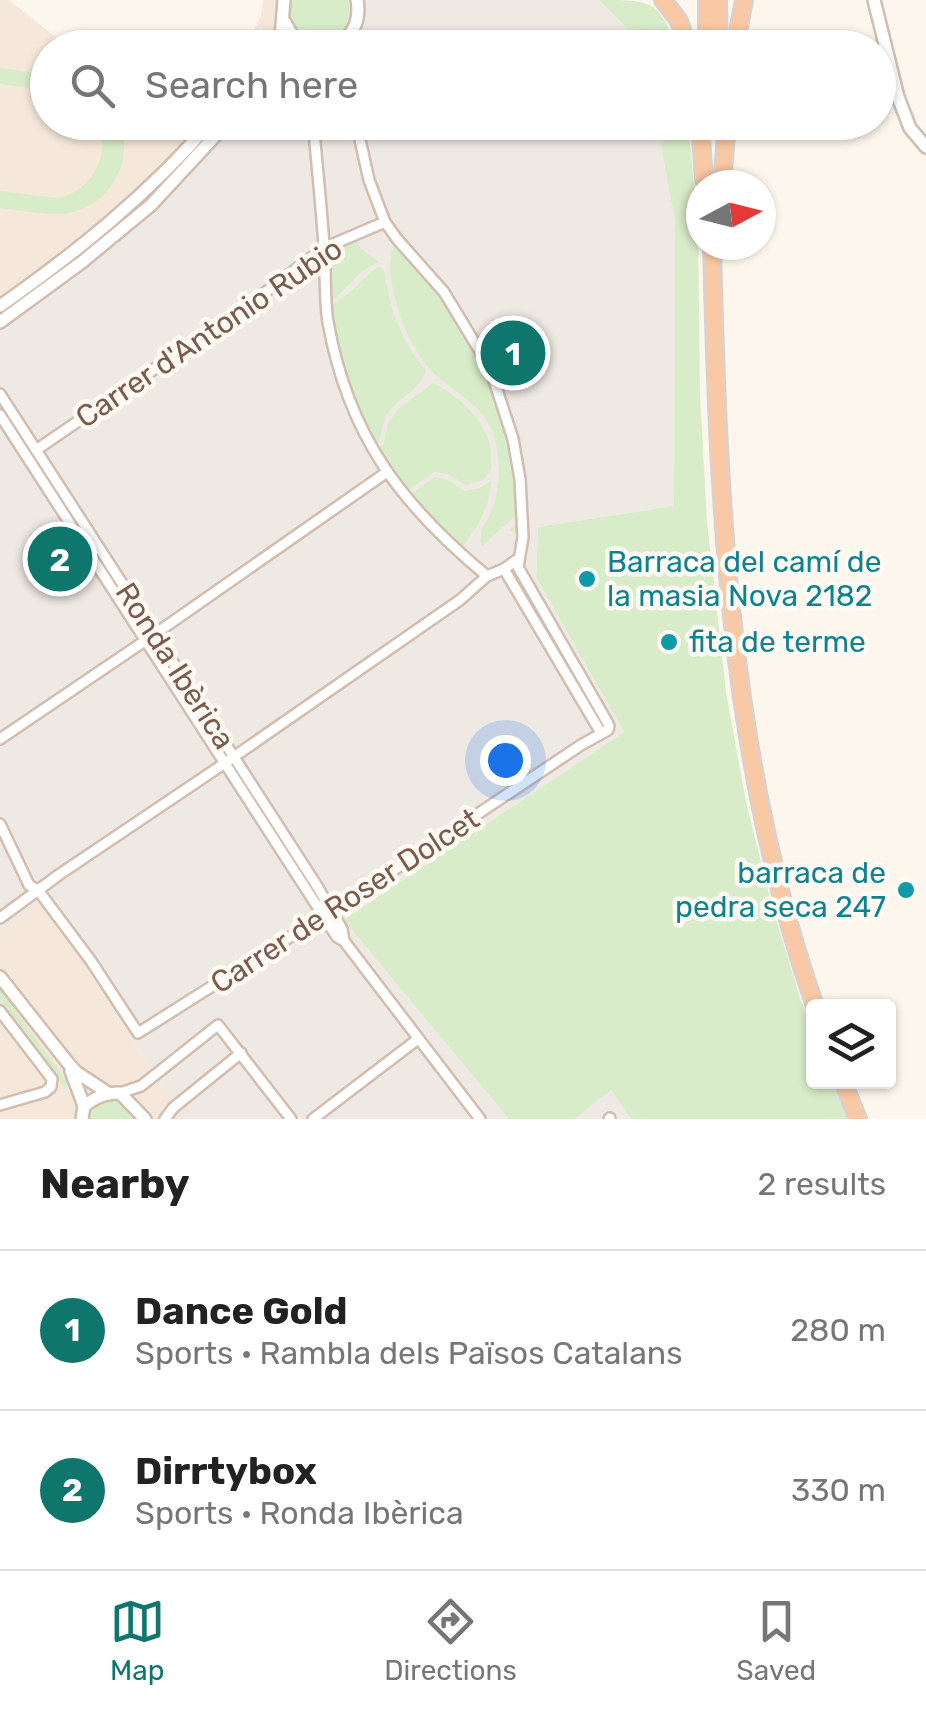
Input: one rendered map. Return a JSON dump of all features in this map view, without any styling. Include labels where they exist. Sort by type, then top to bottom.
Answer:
[{"type":"highway","points":[[664,0],[682,30]]},
{"type":"highway","points":[[707,0],[707,30]]},
{"type":"highway","points":[[718,0],[719,30]]},
{"type":"highway","points":[[738,30],[744,0]]},
{"type":"highway","points":[[701,140],[703,170]]},
{"type":"highway","points":[[709,170],[710,140]]},
{"type":"highway","points":[[723,170],[724,140]]},
{"type":"highway","points":[[712,260],[722,520],[736,654],[754,773],[793,941],[813,999]]},
{"type":"highway","points":[[722,260],[728,514],[722,520]]},
{"type":"highway","points":[[846,1089],[858,1119]]},
{"type":"street","points":[[282,30],[284,0]]},
{"type":"street","points":[[352,30],[357,0]]},
{"type":"street","points":[[874,0],[881,30]]},
{"type":"street","points":[[283,17],[289,30]]},
{"type":"street","points":[[896,89],[910,128],[926,147]]},
{"type":"street","points":[[0,306],[111,223],[194,140]]},
{"type":"street","points":[[0,322],[151,205],[211,140]]},
{"type":"street","points":[[315,140],[326,303],[336,361],[350,402],[372,448],[404,496],[430,526],[488,576]]},
{"type":"street","points":[[0,918],[521,554],[520,479],[513,439],[490,368],[444,292],[385,222],[369,180],[360,140]]},
{"type":"street","name":"Carrer d'Antonio Rubio","points":[[36,450],[254,301],[324,248],[385,222]]},
{"type":"street","name":"Ronda Ibèrica","points":[[0,394],[155,634],[229,760]]},
{"type":"street","name":"Ronda Ibèrica","points":[[0,415],[145,640],[342,929],[344,940],[480,1119]]},
{"type":"street","points":[[0,739],[386,472]]},
{"type":"street","points":[[504,569],[601,733],[608,730],[526,583],[518,558]]},
{"type":"street","name":"Carrer de Roser Dolcet","points":[[38,890],[92,961],[138,1033],[601,733]]},
{"type":"street","points":[[0,824],[29,885],[38,890]]},
{"type":"street","points":[[0,977],[76,1072],[114,1093],[145,1119]]},
{"type":"street","points":[[0,1012],[52,1079],[45,1092],[0,1105]]},
{"type":"street","points":[[83,1113],[94,1098],[142,1086],[218,1025],[291,1119]]},
{"type":"street","points":[[312,1119],[418,1039]]},
{"type":"street","points":[[165,1119],[241,1053]]},
{"type":"street","points":[[68,1062],[83,1113]]},
{"type":"shaded area","points":[[0,0],[9,0],[47,30],[30,30],[30,140],[204,140],[118,226],[0,315]]},
{"type":"shaded area","points":[[263,0],[330,0],[305,30],[255,30]]},
{"type":"shaded area","points":[[330,0],[599,0],[629,30],[306,30]]},
{"type":"shaded area","points":[[204,140],[660,140],[675,222],[674,506],[538,527],[536,577],[624,732],[345,920],[509,1119],[182,1119],[91,968],[39,902],[0,932],[0,315],[118,226]]},
{"type":"shaded area","points":[[38,902],[91,968],[182,1119],[0,1119],[0,932]]},
{"type":"shaded area","points":[[611,1090],[631,1119],[575,1119]]},
{"type":"green space","points":[[292,0],[348,0],[348,18],[342,30],[299,30],[291,12]]},
{"type":"green space","points":[[599,0],[642,2],[658,11],[668,30],[629,30]]},
{"type":"green space","points":[[0,68],[30,72],[30,88],[0,84]]},
{"type":"green space","points":[[102,140],[124,140],[121,166],[108,191],[84,208],[44,214],[0,208],[0,191],[58,198],[81,188],[96,170]]},
{"type":"green space","points":[[660,140],[690,140],[693,170],[686,170],[686,260],[698,260],[707,522],[726,692],[746,802],[773,910],[806,1014],[806,1089],[835,1089],[848,1119],[631,1119],[611,1090],[575,1119],[509,1119],[344,920],[624,732],[536,577],[538,527],[674,506],[675,222]]},
{"type":"green space","points":[[357,242],[379,262],[362,271],[336,298],[330,299],[329,263],[337,252]]},
{"type":"green space","points":[[396,244],[442,296],[491,383],[512,455],[518,534],[509,530],[515,525],[514,517],[482,546],[481,532],[492,510],[499,479],[494,435],[480,412],[430,369],[409,338],[391,278],[390,260]]},
{"type":"green space","points":[[378,267],[383,268],[404,337],[426,371],[415,388],[388,413],[375,444],[347,377],[331,305]]},
{"type":"green space","points":[[433,383],[457,398],[478,420],[490,444],[491,470],[483,480],[466,485],[448,474],[434,472],[407,491],[377,448],[383,445],[389,422],[399,408]]},
{"type":"green space","points":[[435,477],[465,491],[491,481],[486,508],[462,548],[410,495]]},
{"type":"green space","points":[[0,989],[68,1083],[65,1089],[0,1001]]},
{"type":"green space","points":[[111,1097],[136,1119],[90,1119],[95,1104]]},
{"type":"place","name":"Dance Gold","points":[[513,353]]},
{"type":"place","name":"Dirrtybox","points":[[60,559]]},
{"type":"place","name":"Barraca del camí de la masia Nova 2182","points":[[587,579]]},
{"type":"place","name":"fita de terme","points":[[669,642]]},
{"type":"place","name":"barraca de pedra seca 247","points":[[906,890]]}]
